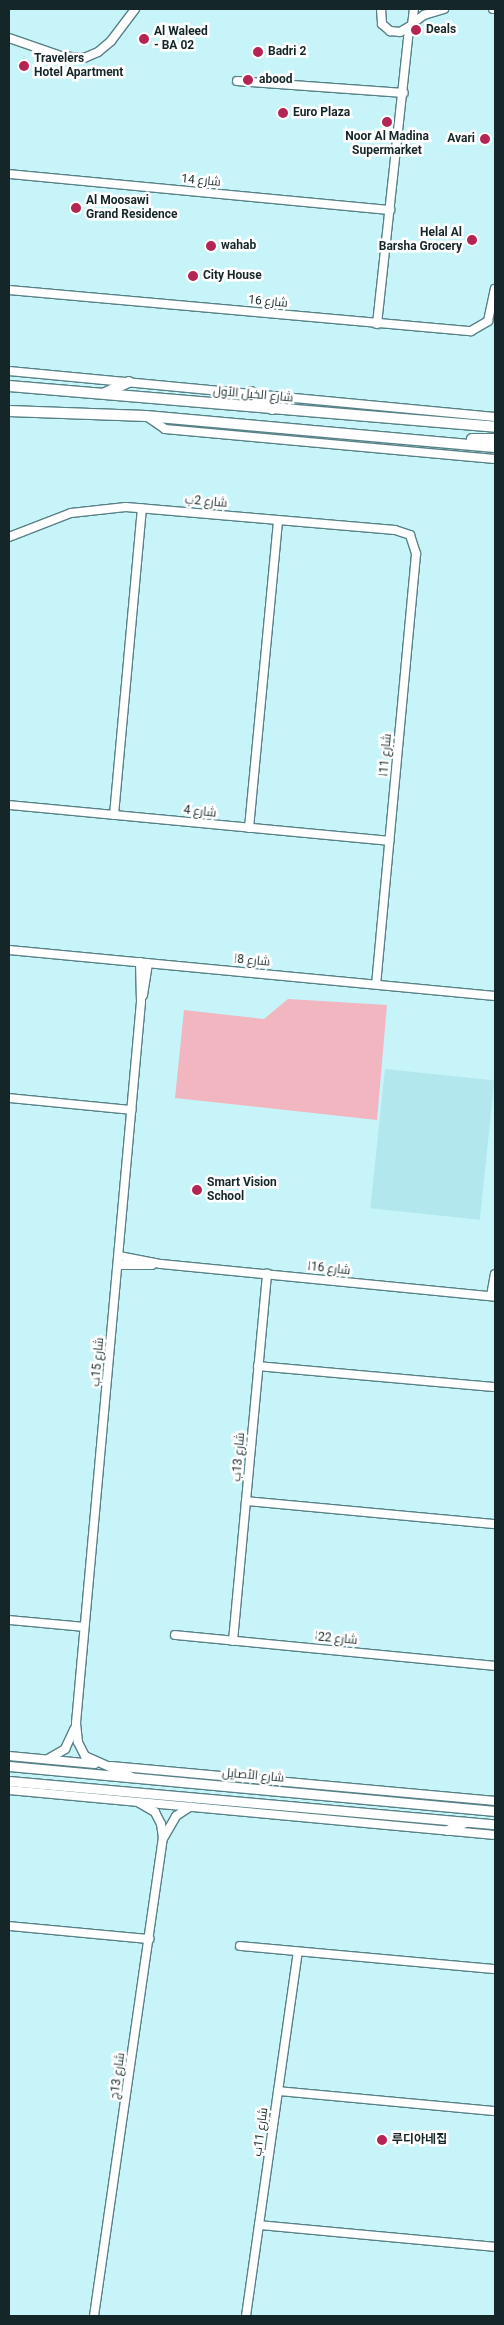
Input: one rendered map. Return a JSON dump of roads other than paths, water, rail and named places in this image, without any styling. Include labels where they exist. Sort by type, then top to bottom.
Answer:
[{"type":"main road","points":[[103,394],[129,382]]},
{"type":"main road","name":"شارع الخيل الأول","points":[[9,386],[273,410],[495,427]]},
{"type":"main road","points":[[251,392],[273,410]]},
{"type":"main road","points":[[9,411],[146,416],[495,447]]},
{"type":"main road","points":[[464,443],[479,438],[495,439]]},
{"type":"street","points":[[9,38],[60,56],[84,58],[98,52],[111,41],[135,9]]},
{"type":"street","points":[[381,9],[382,24],[394,32],[406,51]]},
{"type":"street","points":[[377,324],[404,93],[406,51],[414,9]]},
{"type":"street","points":[[394,32],[411,26],[424,15],[444,9]]},
{"type":"street","points":[[237,81],[404,93]]},
{"type":"street","name":"شارع 14","points":[[9,174],[390,210]]},
{"type":"street","name":"شارع 16","points":[[9,290],[377,324],[478,329],[492,315],[495,289]]},
{"type":"street","points":[[9,371],[251,392],[495,417]]},
{"type":"street","points":[[146,416],[165,429],[495,459]]},
{"type":"street","points":[[114,815],[142,508]]},
{"type":"street","name":"شارع 2ب","points":[[9,537],[42,522],[78,511],[142,508],[405,532]]},
{"type":"street","points":[[249,828],[278,520]]},
{"type":"street","name":"شارع 11ا","points":[[376,983],[416,554],[413,539],[405,532]]},
{"type":"street","name":"شارع 4","points":[[9,805],[389,841]]},
{"type":"street","name":"شارع 8ا","points":[[9,950],[494,995]]},
{"type":"street","name":"شارع 15ب","points":[[43,1759],[66,1749],[76,1723],[144,962]]},
{"type":"street","points":[[9,1098],[131,1110]]},
{"type":"street","name":"شارع 16ا","points":[[119,1256],[161,1264],[493,1296]]},
{"type":"street","name":"شارع 16ا","points":[[118,1265],[161,1264]]},
{"type":"street","name":"شارع 13ب","points":[[232,1641],[267,1274]]},
{"type":"street","points":[[493,1296],[495,1274]]},
{"type":"street","points":[[258,1366],[495,1387]]},
{"type":"street","points":[[246,1501],[495,1524]]},
{"type":"street","points":[[9,1620],[84,1627]]},
{"type":"street","name":"شارع 22ا","points":[[175,1635],[495,1666]]},
{"type":"street","name":"شارع 15ب","points":[[76,1723],[82,1752],[104,1765]]},
{"type":"street","points":[[9,1756],[495,1801]]},
{"type":"street","points":[[104,1765],[134,1778]]},
{"type":"street","name":"شارع الأصايل","points":[[9,1766],[495,1811]]},
{"type":"street","points":[[9,1781],[495,1824]]},
{"type":"street","points":[[9,1790],[495,1835]]},
{"type":"street","name":"شارع 13ج","points":[[138,1802],[150,1808],[159,1818],[163,1838]]},
{"type":"street","name":"شارع 13ج","points":[[94,2316],[163,1838],[170,1823],[190,1807]]},
{"type":"street","points":[[447,1830],[467,1821]]},
{"type":"street","points":[[9,1926],[149,1939]]},
{"type":"street","points":[[240,1946],[495,1969]]},
{"type":"street","name":"شارع 11ب","points":[[246,2316],[298,1952]]},
{"type":"street","points":[[278,2092],[495,2111]]},
{"type":"street","points":[[259,2225],[495,2247]]},
{"type":"place","name":"Deals","points":[[416,30]]},
{"type":"place","name":"Al Waleed - BA 02","points":[[144,39]]},
{"type":"place","name":"Badri 2","points":[[258,52]]},
{"type":"place","name":"Travelers Hotel Apartment","points":[[24,66]]},
{"type":"place","name":"abood","points":[[248,80]]},
{"type":"place","name":"Euro Plaza","points":[[283,113]]},
{"type":"place","name":"Noor Al Madina Supermarket","points":[[387,122]]},
{"type":"place","name":"Avari","points":[[485,139]]},
{"type":"place","name":"Al Moosawi Grand Residence","points":[[76,208]]},
{"type":"place","name":"Helal Al Barsha Grocery","points":[[472,240]]},
{"type":"place","name":"wahab","points":[[211,246]]},
{"type":"place","name":"City House","points":[[193,276]]},
{"type":"place","name":"Smart Vision School","points":[[197,1190]]},
{"type":"place","name":"루디아네집","points":[[382,2140]]}]
